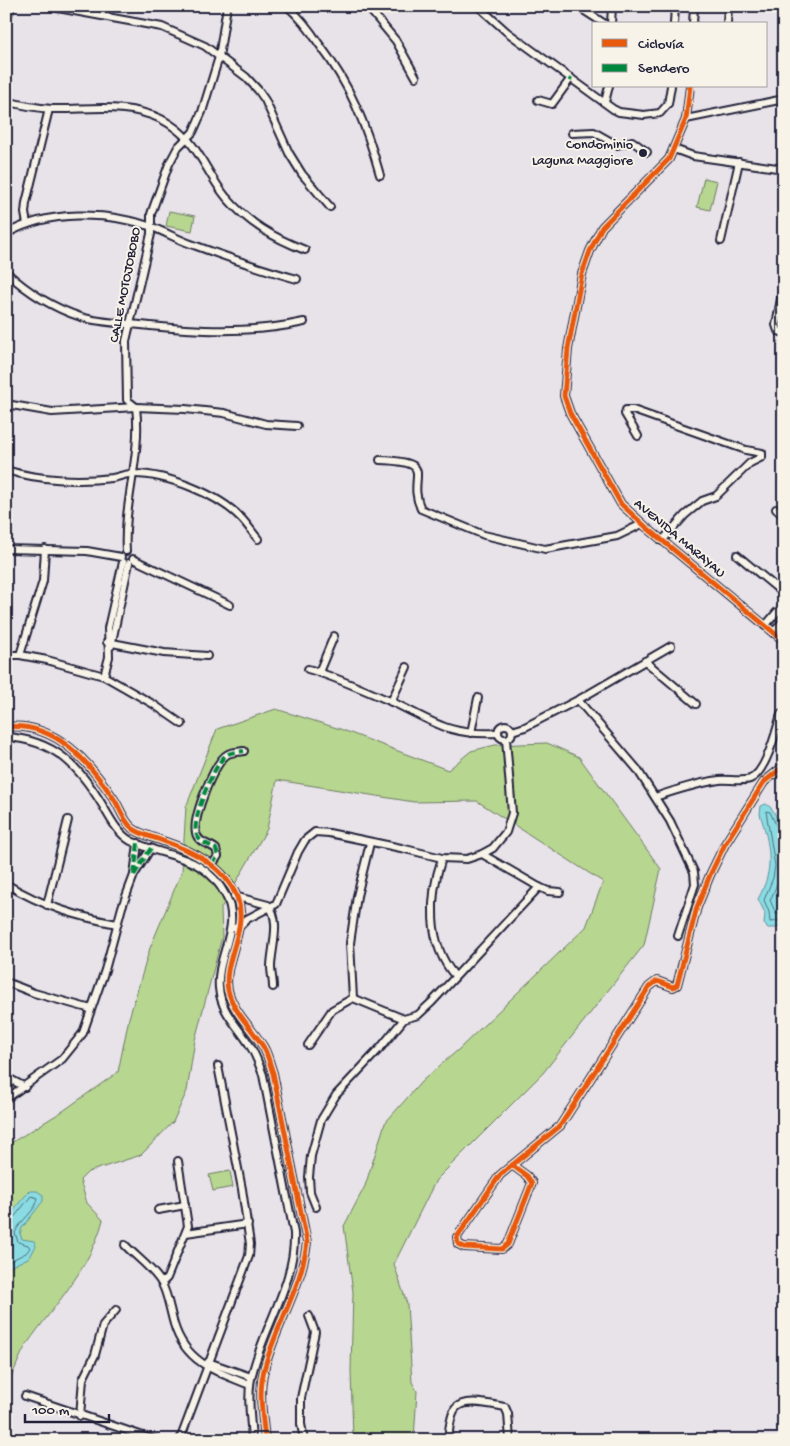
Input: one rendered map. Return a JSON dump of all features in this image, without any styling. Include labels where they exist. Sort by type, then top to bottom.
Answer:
[{"type":"street","points":[[6,22],[11,6]]},
{"type":"street","points":[[47,6],[162,27],[194,40],[219,57],[246,77],[258,90],[265,100],[289,153],[302,174],[330,207]]},
{"type":"street","name":"CALLE MOTOJOBOBO","points":[[126,551],[129,498],[134,474],[137,435],[136,407],[128,400],[126,383],[126,341],[140,286],[151,227],[151,214],[169,164],[178,147],[188,138],[202,112],[219,57],[227,6]]},
{"type":"street","points":[[367,6],[396,41],[416,77]]},
{"type":"street","points":[[478,6],[507,32],[620,112],[644,115],[660,114],[668,104],[671,88]]},
{"type":"street","points":[[577,6],[602,22]]},
{"type":"street","points":[[611,22],[612,6]]},
{"type":"street","points":[[674,22],[675,6]]},
{"type":"street","points":[[693,22],[694,6]]},
{"type":"street","points":[[727,22],[728,6]]},
{"type":"street","points":[[290,7],[307,26],[335,65],[355,100],[367,130],[380,175]]},
{"type":"street","points":[[538,100],[552,104],[572,78]]},
{"type":"street","points":[[605,102],[608,88]]},
{"type":"street","name":"AVENIDA MARAYAU","points":[[690,88],[686,119],[674,149],[665,165],[602,227],[590,251],[577,299],[563,386],[564,396],[570,413],[620,504],[784,641]]},
{"type":"street","points":[[686,119],[784,99]]},
{"type":"street","points":[[6,101],[49,108],[128,108],[162,120],[188,138],[217,184],[240,211],[278,240],[305,250]]},
{"type":"street","points":[[27,224],[25,214],[26,203],[49,108]]},
{"type":"street","points":[[572,133],[594,132],[617,145],[632,141],[647,152]]},
{"type":"street","points":[[674,149],[694,156],[784,170]]},
{"type":"street","points":[[721,241],[739,162]]},
{"type":"street","points":[[6,234],[27,224],[89,216],[123,219],[151,227],[220,254],[297,279]]},
{"type":"street","points":[[6,272],[35,295],[66,311],[80,317],[108,323],[195,331],[241,331],[275,329],[304,322]]},
{"type":"street","points":[[784,283],[776,325],[778,331],[784,333]]},
{"type":"street","points":[[6,404],[52,412],[136,407],[224,413],[266,424],[297,426]]},
{"type":"street","points":[[638,436],[625,414],[626,410],[633,410],[746,450],[762,453],[762,457],[750,463],[716,496],[702,501],[685,515],[662,541]]},
{"type":"street","points":[[746,450],[751,457],[750,463]]},
{"type":"street","points":[[380,460],[405,461],[414,466],[418,472],[416,499],[421,509],[493,537],[545,549],[616,536],[642,524]]},
{"type":"street","points":[[6,470],[24,476],[82,479],[134,474],[175,481],[212,496],[240,517],[258,539]]},
{"type":"street","points":[[776,509],[784,516]]},
{"type":"street","points":[[6,549],[87,551],[126,560],[230,606]]},
{"type":"street","points":[[20,655],[43,581],[45,549]]},
{"type":"street","points":[[104,676],[126,560],[126,551],[132,554],[126,560]]},
{"type":"street","points":[[737,555],[784,594]]},
{"type":"street","points":[[765,626],[777,612],[784,609]]},
{"type":"street","points":[[773,633],[784,620]]},
{"type":"street","points":[[319,672],[334,636]]},
{"type":"street","points":[[109,644],[164,653],[207,656]]},
{"type":"street","points":[[512,731],[525,728],[578,700],[671,646]]},
{"type":"street","points":[[6,655],[20,655],[104,676],[153,704],[182,724]]},
{"type":"street","points":[[645,661],[696,704]]},
{"type":"street","points":[[391,702],[407,666]]},
{"type":"street","points":[[308,670],[319,672],[391,702],[441,727],[471,733],[498,733]]},
{"type":"street","points":[[471,733],[478,698]]},
{"type":"street","points":[[578,700],[637,769],[655,797],[694,872],[695,884],[678,936]]},
{"type":"street","points":[[655,797],[688,786],[719,780],[750,779],[757,774],[764,761],[781,714]]},
{"type":"street","points":[[498,733],[499,728],[504,725],[509,726],[512,731]]},
{"type":"street","points":[[6,727],[34,729],[62,741],[83,759],[111,795],[128,824],[140,833],[192,852],[212,865],[228,883],[237,897],[240,926],[228,988],[232,1002],[265,1049],[273,1073],[307,1242],[305,1259],[296,1287],[271,1349],[264,1372],[261,1408],[265,1440]]},
{"type":"street","points":[[506,739],[512,731]]},
{"type":"street","points":[[498,733],[501,738],[506,739]]},
{"type":"street","points":[[6,737],[38,742],[57,751],[75,766],[119,830],[126,837],[151,848],[198,864],[211,874],[226,895],[231,915],[229,939],[223,950],[218,977],[220,998],[227,1014],[248,1042],[260,1065],[294,1233],[295,1247],[284,1287],[251,1377],[250,1409],[252,1440]]},
{"type":"street","points":[[230,929],[240,926],[247,919],[276,904],[298,852],[310,836],[322,832],[442,858],[467,859],[493,848],[506,832],[512,813],[506,739]]},
{"type":"street","points":[[212,865],[218,856],[216,850],[199,839],[195,832],[200,810],[215,770],[222,760],[228,754],[244,751]]},
{"type":"street","points":[[512,1165],[527,1176],[532,1183],[508,1244],[502,1249],[464,1247],[458,1244],[457,1237],[500,1175],[512,1165],[560,1126],[652,983],[662,982],[673,987],[677,985],[697,907],[725,844],[764,782],[784,766]]},
{"type":"street","points":[[92,789],[101,782]]},
{"type":"street","points":[[99,800],[111,795]]},
{"type":"street","points":[[47,905],[68,820]]},
{"type":"street","points":[[6,1099],[62,1059],[83,1033],[105,970],[117,924],[134,875],[138,843]]},
{"type":"street","points":[[353,998],[350,943],[370,843]]},
{"type":"street","points":[[134,875],[151,848]]},
{"type":"street","points":[[482,854],[539,887],[548,891],[560,892]]},
{"type":"street","points":[[442,858],[434,880],[433,922],[441,954],[455,976]]},
{"type":"street","points":[[6,884],[47,905],[79,917],[117,924]]},
{"type":"street","points":[[316,1207],[310,1192],[311,1156],[322,1120],[336,1095],[382,1046],[404,1019],[418,1015],[539,887]]},
{"type":"street","points":[[226,895],[268,905],[271,908],[274,924],[271,966],[274,986]]},
{"type":"street","points":[[6,982],[34,993],[91,1009]]},
{"type":"street","points":[[353,998],[404,1019]]},
{"type":"street","points":[[308,1045],[332,1010],[353,998]]},
{"type":"street","points":[[180,1440],[249,1256],[248,1224],[218,1066]]},
{"type":"street","points":[[6,1077],[25,1086]]},
{"type":"street","points":[[276,1141],[286,1138]]},
{"type":"street","points":[[162,1283],[167,1278],[188,1226],[178,1162]]},
{"type":"street","points":[[158,1210],[184,1205]]},
{"type":"street","points":[[186,1234],[248,1224]]},
{"type":"street","points":[[125,1245],[162,1283],[180,1341],[192,1355],[208,1365],[250,1385]]},
{"type":"street","points":[[80,1416],[83,1379],[94,1355],[102,1325],[116,1310]]},
{"type":"street","points":[[304,1440],[301,1424],[301,1398],[315,1332],[309,1316]]},
{"type":"street","points":[[262,1346],[271,1349]]},
{"type":"street","points":[[208,1365],[251,1377]]},
{"type":"street","points":[[25,1396],[155,1440]]},
{"type":"street","points":[[448,1440],[454,1410],[458,1405],[465,1403],[505,1407],[508,1414],[510,1440]]},
{"type":"street","points":[[250,1409],[261,1408]]},
{"type":"green space","points":[[704,178],[717,181],[710,210],[697,207]]},
{"type":"green space","points":[[169,211],[195,216],[192,231],[166,226]]},
{"type":"green space","points":[[276,709],[340,729],[448,770],[471,751],[495,745],[547,743],[579,757],[661,869],[644,945],[543,1073],[436,1180],[394,1264],[407,1304],[412,1382],[417,1391],[414,1440],[353,1440],[351,1370],[353,1292],[344,1226],[365,1186],[385,1123],[422,1081],[458,1050],[586,927],[603,882],[477,801],[414,802],[277,780],[267,829],[221,908],[222,937],[195,1040],[187,1091],[173,1122],[141,1155],[88,1172],[80,1180],[87,1203],[103,1220],[97,1238],[81,1270],[27,1344],[6,1386],[6,1146],[63,1111],[118,1072],[129,1018],[150,948],[182,871],[186,807],[217,729]]},
{"type":"green space","points":[[230,1171],[233,1187],[213,1191],[209,1175]]},
{"type":"water","points":[[766,804],[774,811],[779,824],[784,858],[784,923],[776,928],[768,928],[764,924],[765,913],[758,899],[769,867],[768,847],[760,814],[761,806]]},
{"type":"water","points":[[30,1191],[37,1191],[43,1195],[43,1201],[22,1228],[20,1234],[22,1239],[34,1241],[36,1246],[30,1257],[6,1269],[6,1235],[9,1219]]},
{"type":"marked path","points":[[212,865],[218,856],[216,849],[197,836],[197,815],[217,767],[228,754],[244,751]]},
{"type":"marked path","points":[[134,875],[138,843]]},
{"type":"marked path","points":[[134,875],[151,848]]},
{"type":"cycle path","points":[[690,88],[686,119],[669,159],[602,227],[590,251],[582,274],[568,349],[564,396],[570,413],[621,504],[646,527],[784,641]]},
{"type":"cycle path","points":[[6,727],[24,727],[40,731],[56,738],[69,747],[94,771],[132,828],[174,845],[206,861],[224,877],[237,897],[240,921],[227,979],[228,990],[234,1006],[264,1048],[268,1057],[273,1073],[307,1242],[300,1275],[269,1354],[262,1379],[261,1397],[265,1440]]},
{"type":"cycle path","points":[[512,1165],[527,1176],[532,1183],[508,1244],[502,1249],[464,1247],[458,1244],[457,1237],[500,1175],[560,1126],[649,987],[657,981],[673,987],[677,985],[697,907],[725,844],[764,782],[784,766]]},
{"type":"place","name":"Condominio Laguna Maggiore","points":[[643,153]]}]
